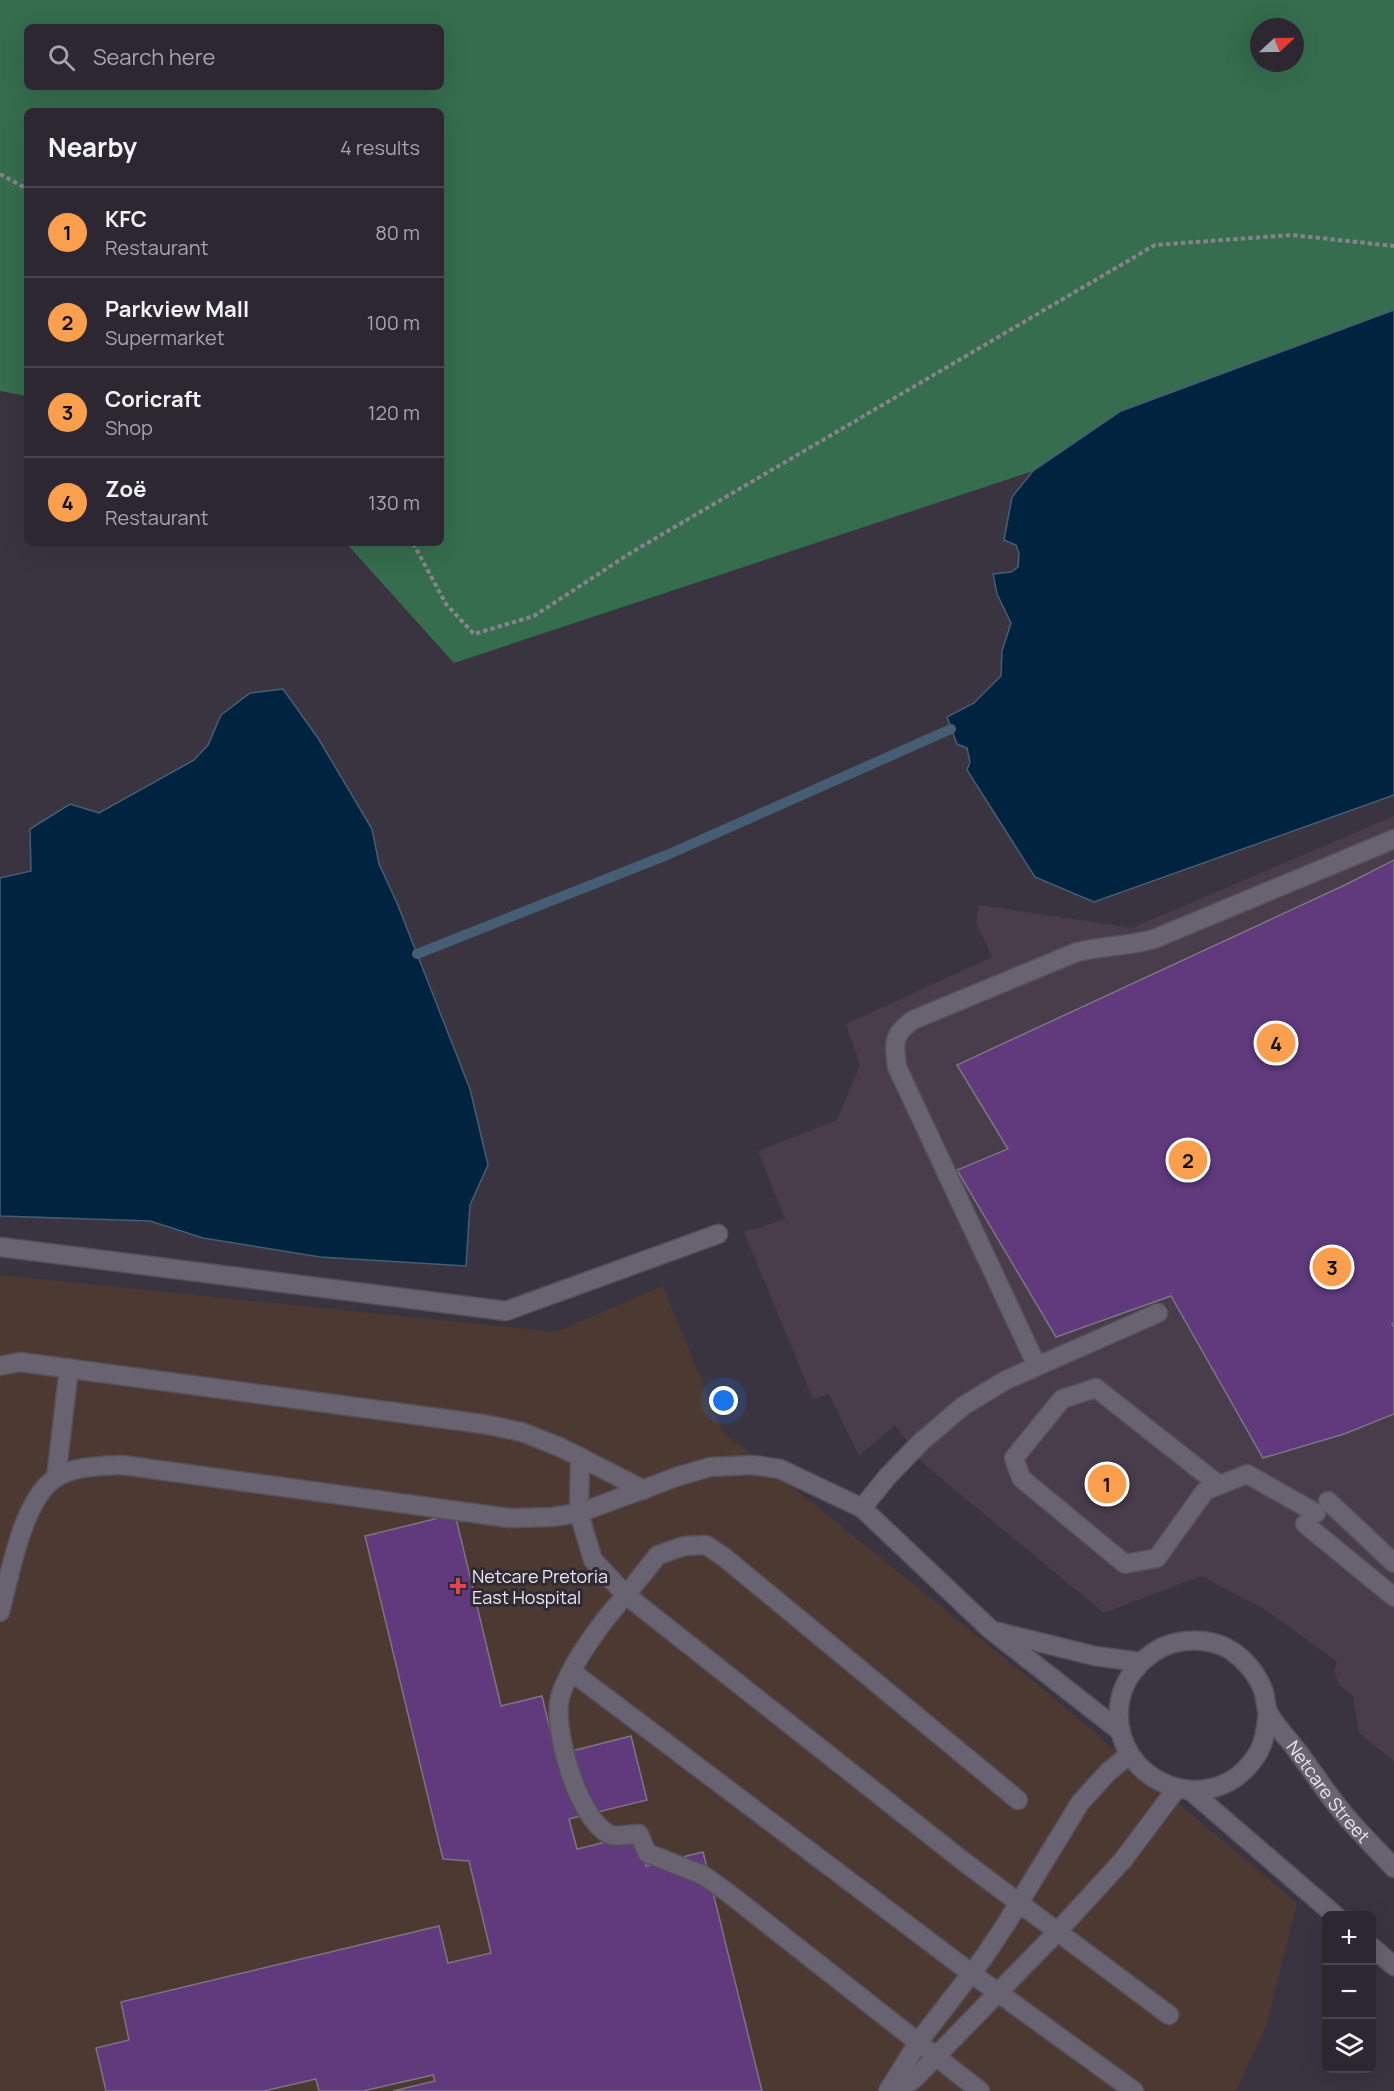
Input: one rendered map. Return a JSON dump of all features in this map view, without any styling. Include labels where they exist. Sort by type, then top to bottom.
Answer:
[{"type":"lane","points":[[1037,1366],[897,1067],[894,1044],[901,1029],[913,1020],[1077,952],[1101,946],[1131,945],[1154,939],[1394,839]]},
{"type":"lane","points":[[0,1247],[506,1311],[718,1234]]},
{"type":"lane","points":[[862,1508],[888,1476],[921,1442],[963,1406],[1006,1380],[1158,1313]]},
{"type":"lane","points":[[0,1366],[20,1362],[483,1424],[522,1432],[580,1456],[644,1490]]},
{"type":"lane","points":[[56,1478],[69,1368]]},
{"type":"lane","points":[[1220,1485],[1096,1388],[1062,1399],[1014,1458],[1021,1478],[1125,1563],[1157,1558],[1205,1491],[1220,1485],[1246,1474],[1316,1513],[1394,1563]]},
{"type":"lane","points":[[580,1456],[579,1514],[593,1560],[626,1595],[1057,1932],[1170,2015]]},
{"type":"lane","points":[[0,1612],[25,1522],[36,1499],[56,1478],[98,1466],[122,1465],[508,1518],[579,1514],[710,1467],[752,1465],[780,1469],[862,1508],[991,1630],[1120,1731]]},
{"type":"lane","points":[[1316,1513],[1394,1597]]},
{"type":"lane","points":[[980,2091],[703,1875],[647,1853],[639,1834],[611,1835],[596,1823],[574,1784],[560,1737],[558,1718],[560,1696],[605,1618],[658,1555],[684,1546],[706,1545],[724,1557],[1018,1800]]},
{"type":"lane","points":[[991,1630],[1095,1656],[1140,1662]]},
{"type":"lane","points":[[897,2091],[914,2079],[1057,1932],[1184,1790],[1216,1788],[1238,1776],[1255,1759],[1265,1736],[1268,1712],[1263,1688],[1250,1667],[1231,1651],[1208,1642],[1184,1641],[1160,1648],[1140,1662],[1126,1683],[1119,1707],[1120,1731],[1129,1755],[1146,1774],[1184,1790],[1329,1911]]},
{"type":"lane","points":[[572,1672],[971,1973],[1134,2091]]},
{"type":"lane","name":"Netcare Street","points":[[1268,1712],[1344,1814],[1394,1868]]},
{"type":"lane","points":[[888,2091],[918,2041],[971,1973],[1020,1903],[1080,1803],[1108,1772],[1129,1755]]},
{"type":"lane","points":[[1376,1951],[1394,1966]]},
{"type":"path","points":[[0,174],[24,187]]},
{"type":"path","points":[[415,546],[446,604],[474,634],[534,615],[632,552],[1155,245],[1292,235],[1394,246]]},
{"type":"shaded area","points":[[1394,816],[1394,1761],[1359,1733],[1353,1696],[1339,1685],[1334,1671],[1337,1662],[1266,1610],[1201,1576],[1104,1613],[925,1465],[895,1425],[859,1456],[829,1394],[813,1399],[744,1232],[785,1219],[758,1151],[837,1120],[860,1065],[846,1024],[992,957],[976,922],[979,905],[1132,928]]},
{"type":"shaded area","name":"Netcare Pretoria East Hospital","points":[[0,1275],[556,1332],[663,1286],[723,1433],[1044,1690],[1297,1903],[1266,2026],[1236,2091],[0,2091]]},
{"type":"green space","points":[[0,0],[1394,0],[1394,310],[1121,411],[1033,471],[454,663],[349,546],[444,546],[444,108],[24,108],[24,395],[0,391]]},
{"type":"water","points":[[1394,310],[1394,795],[1094,902],[1035,877],[967,770],[970,762],[967,748],[957,744],[947,717],[974,703],[1001,676],[1002,651],[1011,623],[997,594],[993,574],[1011,572],[1018,567],[1019,553],[1016,545],[1004,540],[1012,497],[1033,471],[1121,411]]},
{"type":"water","points":[[283,689],[318,738],[372,829],[379,864],[397,903],[470,1089],[488,1165],[470,1205],[466,1266],[320,1257],[203,1238],[150,1221],[0,1216],[0,878],[31,871],[30,829],[70,804],[99,813],[194,760],[208,745],[221,715],[250,693]]},
{"type":"building","points":[[1394,860],[1394,1323],[1392,1324],[1394,1327],[1394,1414],[1344,1434],[1263,1458],[1171,1296],[1056,1337],[957,1170],[1008,1149],[957,1065]]},
{"type":"building","points":[[455,1514],[501,1706],[542,1696],[556,1755],[631,1736],[647,1800],[569,1819],[577,1849],[639,1834],[646,1866],[703,1852],[762,2091],[393,2091],[435,2081],[433,2075],[363,2091],[319,2091],[316,2079],[264,2091],[106,2091],[96,2048],[129,2040],[121,2002],[439,1926],[448,1963],[491,1953],[469,1861],[443,1859],[365,1536]]},
{"type":"waterway","points":[[417,954],[667,855],[951,729]]},
{"type":"place","name":"Zoë","points":[[1276,1043]]},
{"type":"place","name":"Parkview Mall","points":[[1188,1160]]},
{"type":"place","name":"Coricraft","points":[[1332,1267]]},
{"type":"place","name":"KFC","points":[[1107,1484]]},
{"type":"place","name":"Netcare Pretoria East Hospital","points":[[458,1586]]}]
